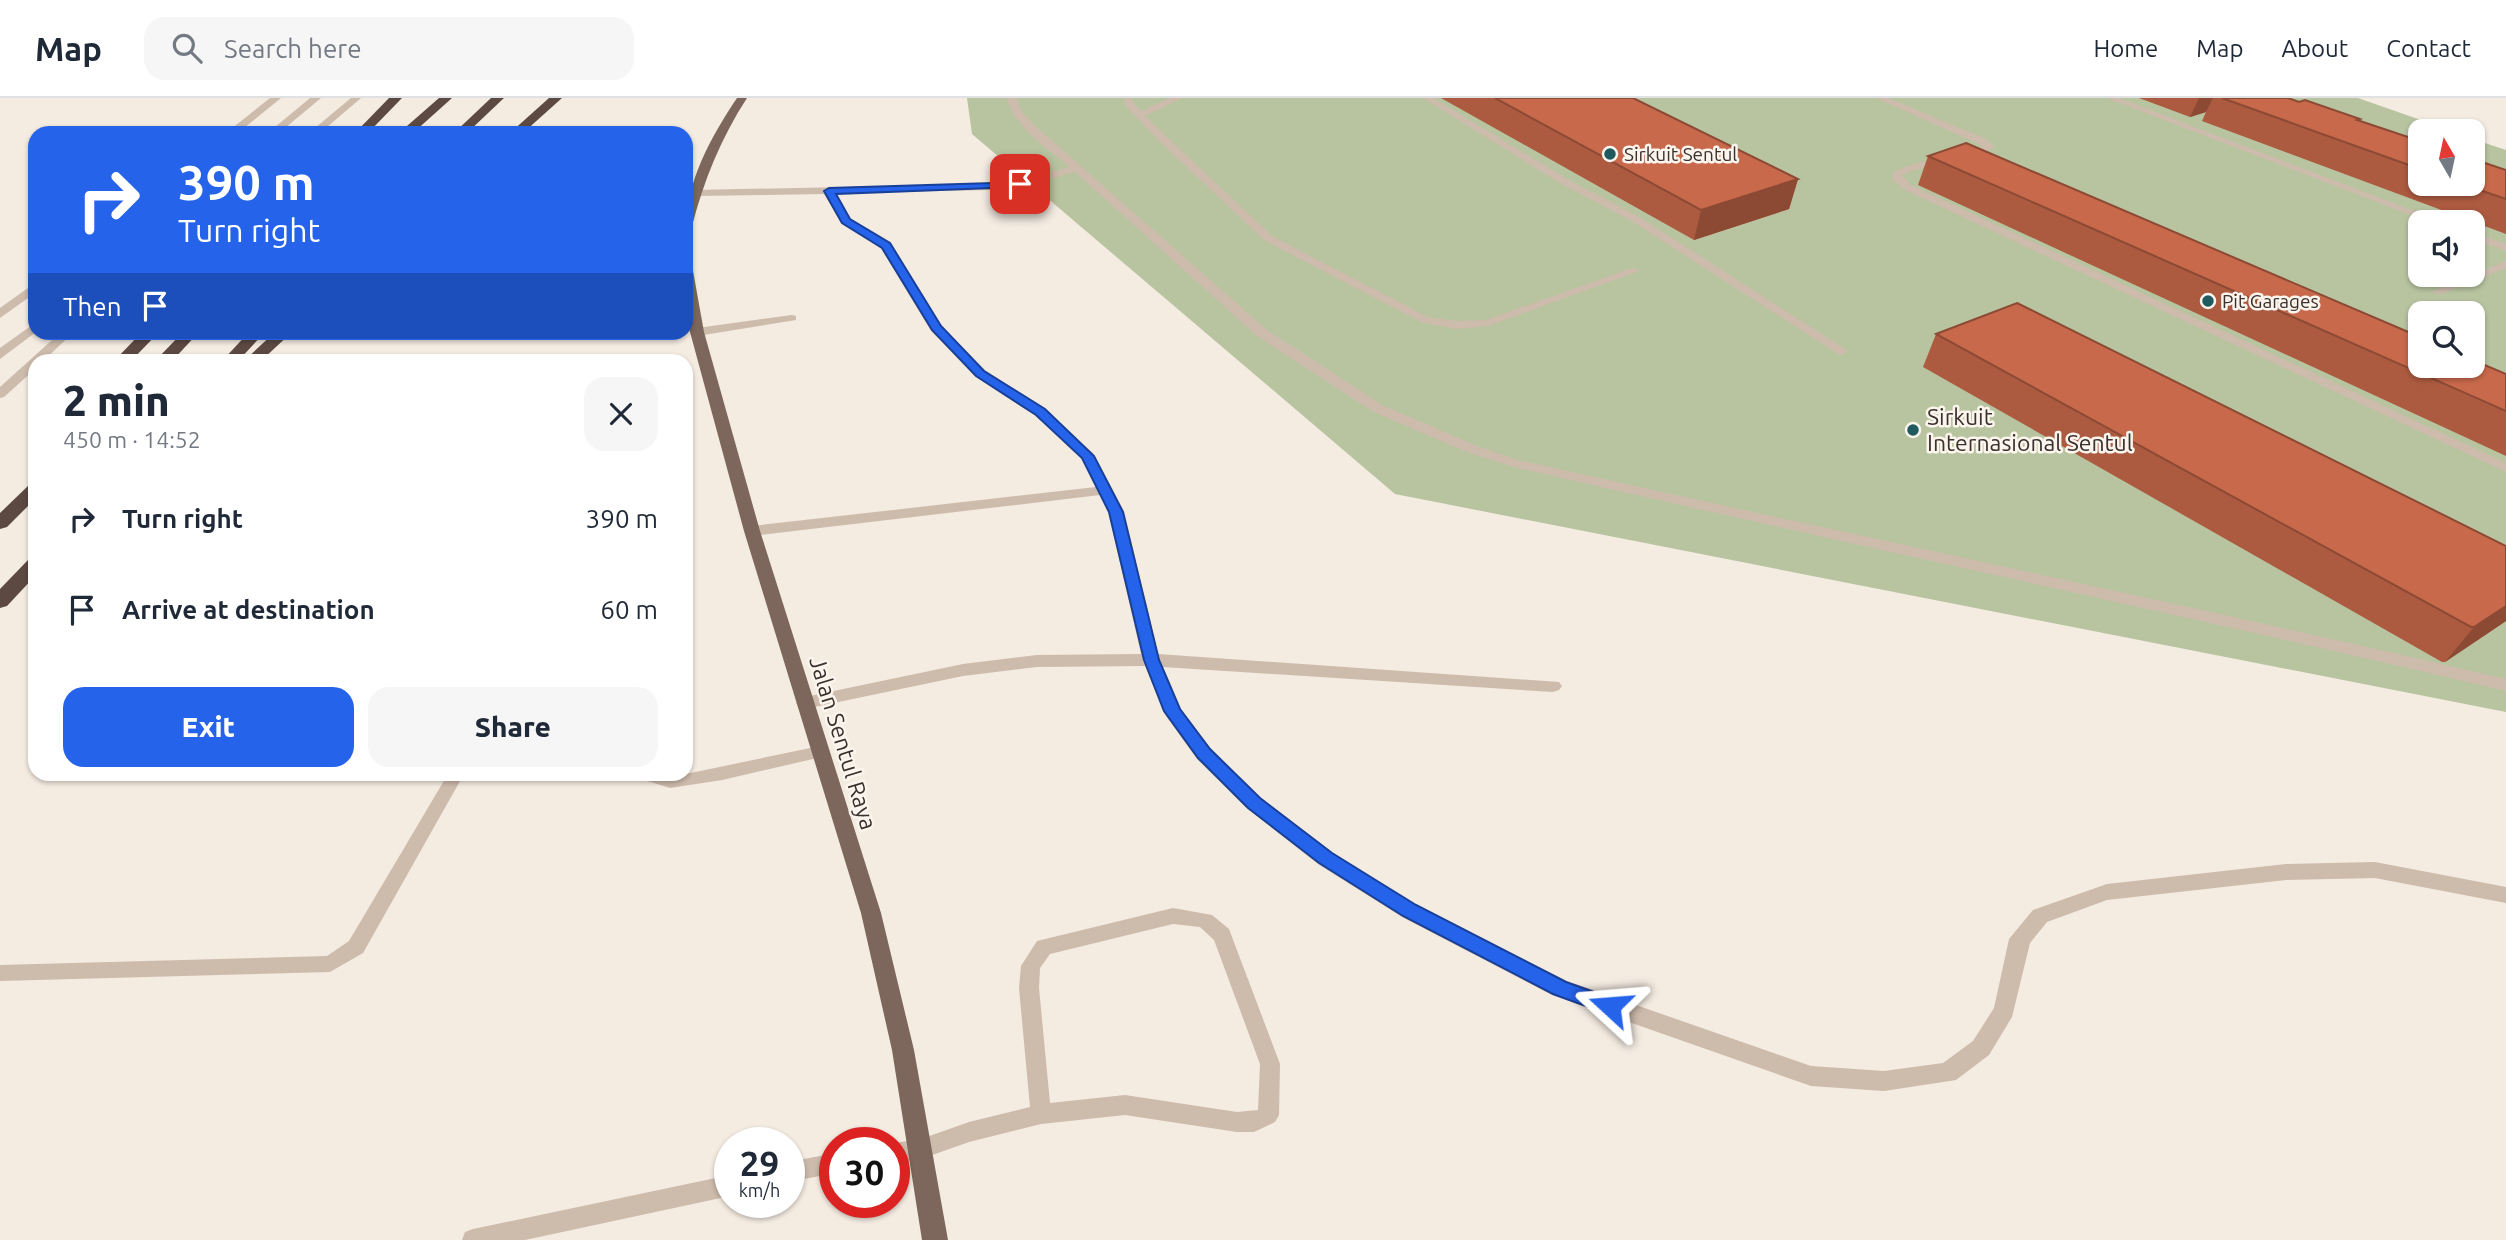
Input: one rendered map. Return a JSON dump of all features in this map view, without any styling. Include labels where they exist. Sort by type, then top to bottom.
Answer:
[{"type":"highway","points":[[368,126],[397,98]]},
{"type":"highway","points":[[413,126],[446,98]]},
{"type":"highway","points":[[468,126],[498,98]]},
{"type":"highway","points":[[524,126],[556,98]]},
{"type":"highway","points":[[129,354],[144,340]]},
{"type":"highway","points":[[170,354],[184,340]]},
{"type":"highway","points":[[237,354],[250,340]]},
{"type":"highway","points":[[260,354],[276,340]]},
{"type":"highway","points":[[0,523],[28,496]]},
{"type":"highway","points":[[0,601],[28,571]]},
{"type":"main road","points":[[693,197],[711,147],[743,98]]},
{"type":"main road","name":"Jalan Sentul Raya","points":[[693,308],[697,332],[752,531],[871,913],[903,1050],[935,1240]]},
{"type":"street","points":[[241,126],[276,98]]},
{"type":"street","points":[[282,126],[316,98]]},
{"type":"street","points":[[1012,98],[1015,110],[1028,125],[1262,333],[1379,410],[1472,449],[1514,463],[2506,685]]},
{"type":"street","points":[[694,193],[990,187],[1020,184],[1077,168]]},
{"type":"street","points":[[829,191],[846,221],[886,246],[936,328],[980,373],[1040,412],[1088,456],[1107,490],[1119,524],[1152,660],[1172,711],[1204,754],[1254,803],[1325,858],[1409,911],[1560,988],[1811,1076],[1884,1081],[1948,1073],[1981,1048],[2004,1010],[2020,939],[2040,916],[2073,902],[2107,892],[2286,872],[2375,870],[2506,895]]},
{"type":"street","points":[[0,314],[28,292]]},
{"type":"street","points":[[0,355],[28,333]]},
{"type":"street","points":[[752,531],[1107,490]]},
{"type":"street","points":[[805,703],[963,670],[1037,661],[1152,660],[1553,686]]},
{"type":"lane","points":[[322,126],[356,98]]},
{"type":"lane","points":[[1128,98],[1128,103],[1161,138],[1269,238],[1425,320],[1456,325],[1488,323],[1636,270]]},
{"type":"lane","points":[[1139,115],[1178,98]]},
{"type":"lane","points":[[1427,98],[1567,183],[1634,218],[1842,351]]},
{"type":"lane","points":[[1880,98],[1981,139],[1990,146],[1972,154],[1909,168],[1897,174],[1897,179],[1919,193],[2506,468]]},
{"type":"lane","points":[[2111,98],[2408,211]]},
{"type":"lane","points":[[1972,154],[1984,159]]},
{"type":"lane","points":[[2485,240],[2506,248]]},
{"type":"lane","points":[[2437,292],[2506,264]]},
{"type":"lane","points":[[697,332],[792,318]]},
{"type":"lane","points":[[44,354],[59,340]]},
{"type":"lane","points":[[0,394],[28,368]]},
{"type":"lane","points":[[693,778],[820,752]]},
{"type":"lane","points":[[0,973],[330,964],[356,947],[452,781]]},
{"type":"lane","points":[[910,1151],[1041,1114],[1125,1105],[1237,1122],[1254,1122],[1268,1115],[1270,1064],[1222,935],[1205,920],[1173,916],[1044,947],[1031,966],[1029,988],[1041,1114]]},
{"type":"lane","points":[[473,1240],[714,1188]]},
{"type":"green space","name":"Sirkuit Internasional Sentul","points":[[967,98],[2358,98],[2418,119],[2408,119],[2408,196],[2485,196],[2485,143],[2506,150],[2506,712],[1395,494],[972,134]]},
{"type":"building","points":[[1495,98],[1633,98],[1798,179],[1701,210]]},
{"type":"building","points":[[2222,98],[2288,98],[2299,102],[2305,100],[2360,119],[2357,120],[2408,137],[2408,165]]},
{"type":"building","points":[[1966,143],[2408,332],[2408,368],[1928,156]]},
{"type":"building","points":[[2485,163],[2506,170],[2506,199],[2485,192]]},
{"type":"building","points":[[2017,303],[2506,546],[2506,606],[2471,627],[1936,334]]},
{"type":"building","points":[[2485,365],[2506,374],[2506,411],[2431,378],[2485,378]]},
{"type":"place","name":"Sirkuit Sentul","points":[[1610,154]]},
{"type":"place","name":"Pit Garages","points":[[2208,301]]},
{"type":"place","name":"Sirkuit Internasional Sentul","points":[[1913,430]]},
{"type":"route","points":[[1020,184],[829,191],[846,221],[886,246],[936,328],[980,373],[1040,412],[1088,456],[1116,512],[1152,660],[1172,711],[1204,754],[1254,803],[1325,858],[1409,911],[1560,988],[1610,1006]]}]
